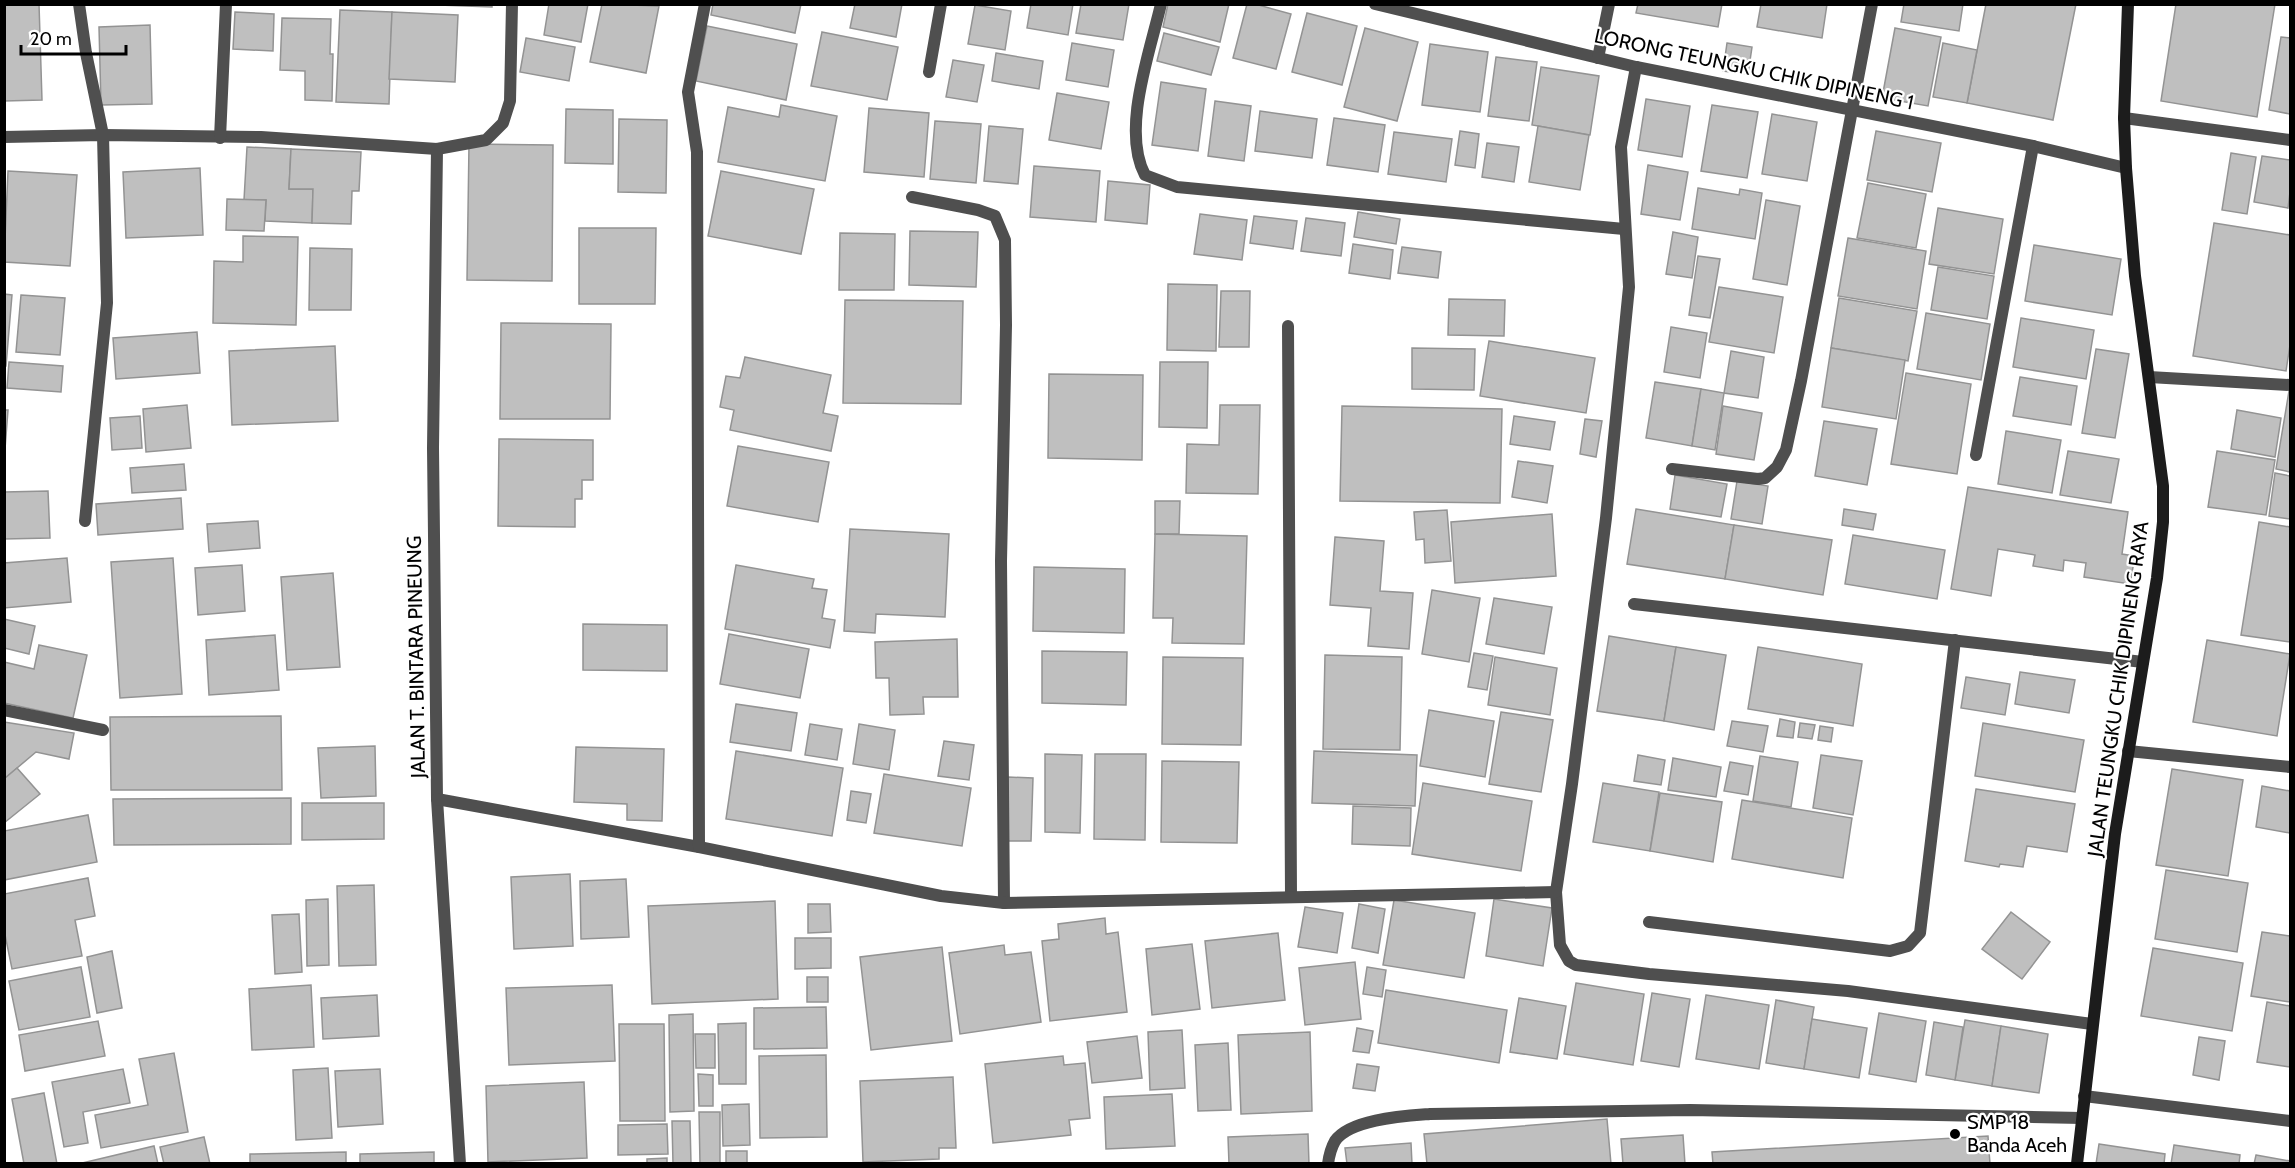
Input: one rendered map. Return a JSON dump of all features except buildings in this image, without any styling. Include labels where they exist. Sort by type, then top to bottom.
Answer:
[{"type":"street","points":[[79,4],[103,135],[106,303],[86,521]]},
{"type":"street","points":[[220,138],[226,4]]},
{"type":"street","points":[[4,137],[103,135],[261,137],[437,148],[486,140],[503,123],[510,101],[512,4]]},
{"type":"street","points":[[699,847],[697,152],[688,92],[705,4]]},
{"type":"street","points":[[929,72],[941,4]]},
{"type":"street","points":[[1161,4],[1145,71],[1137,118],[1136,148],[1139,164],[1145,175],[1177,188],[1624,229]]},
{"type":"street","name":"LORONG TEUNGKU CHIK DIPINENG 1","points":[[1375,4],[1636,67],[2033,146],[2126,168]]},
{"type":"street","points":[[1598,58],[1609,4]]},
{"type":"street","points":[[1672,469],[1765,478],[1778,467],[1786,450],[1872,4]]},
{"type":"street","name":"JALAN TEUNGKU CHIK DIPINENG RAYA","points":[[2077,1164],[2115,834],[2157,579],[2163,522],[2163,486],[2135,276],[2126,168],[2124,118],[2128,4]]},
{"type":"street","points":[[1636,67],[1621,147],[1629,287],[1607,506],[1556,892],[1560,945],[1569,961],[1576,965],[1649,974],[1848,991],[2092,1024]]},
{"type":"street","points":[[2124,118],[2290,140]]},
{"type":"street","points":[[1976,455],[2033,146]]},
{"type":"street","name":"JALAN T. BINTARA PINEUNG","points":[[437,148],[433,448],[437,799],[460,1164]]},
{"type":"street","points":[[912,197],[978,210],[995,216],[1005,240],[1006,325],[1001,561],[1004,903]]},
{"type":"street","points":[[1288,326],[1291,897]]},
{"type":"street","points":[[2150,377],[2290,385]]},
{"type":"street","points":[[1634,604],[2143,662]]},
{"type":"street","points":[[1649,922],[1890,951],[1908,946],[1920,933],[1955,640]]},
{"type":"street","points":[[4,710],[103,730]]},
{"type":"street","points":[[2128,751],[2290,767]]},
{"type":"street","points":[[437,799],[699,847],[941,896],[1004,903],[1556,892]]},
{"type":"street","points":[[2084,1096],[2290,1121]]},
{"type":"street","points":[[1328,1164],[1331,1149],[1336,1140],[1352,1128],[1394,1117],[1430,1114],[1690,1110],[2082,1118]]},
{"type":"place","name":"SMP 18 Banda Aceh","points":[[1955,1134]]}]
